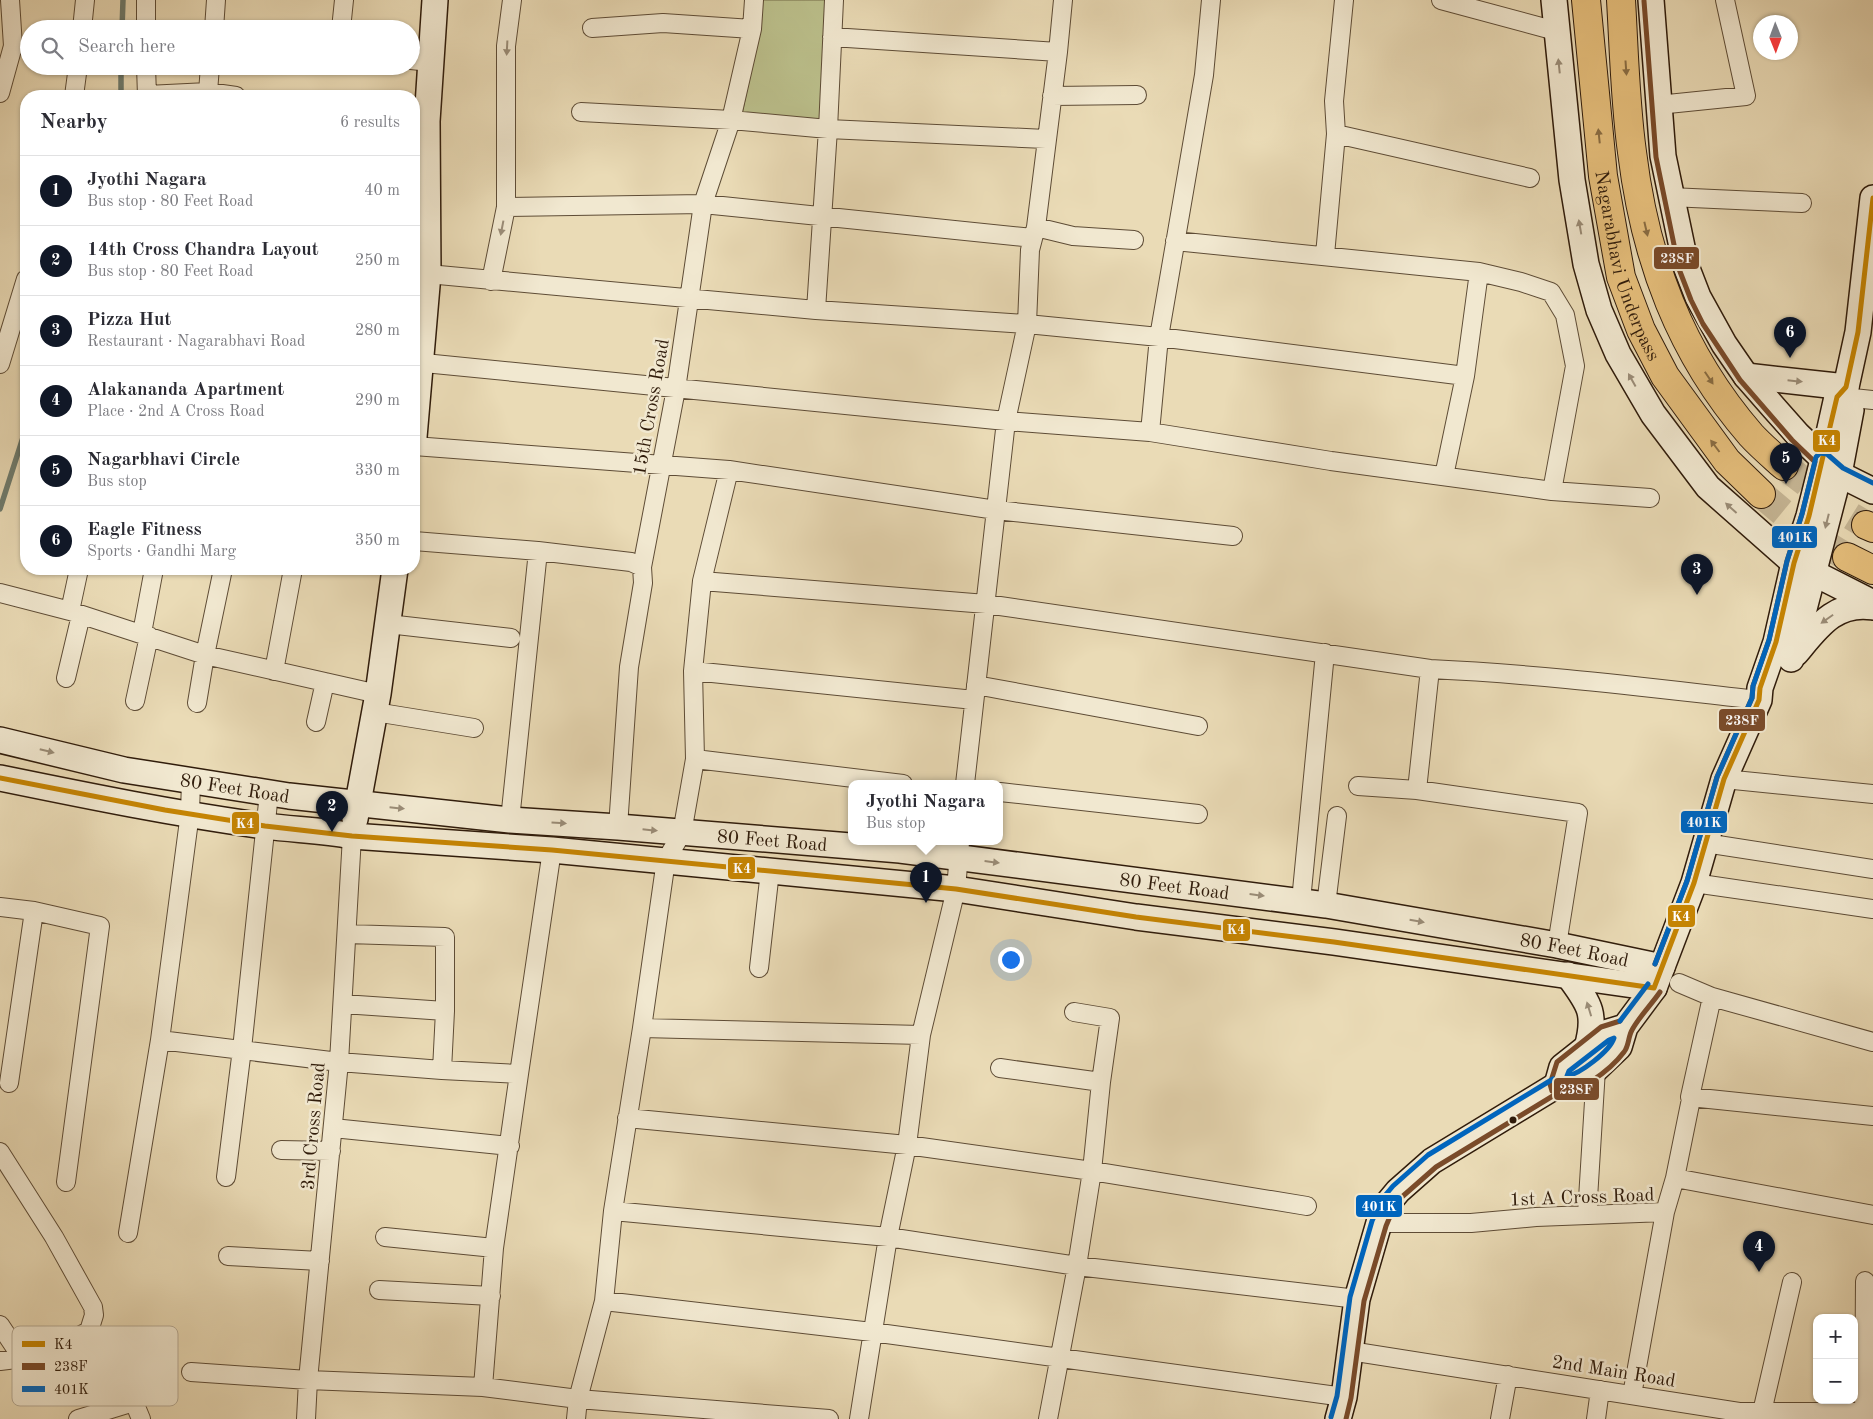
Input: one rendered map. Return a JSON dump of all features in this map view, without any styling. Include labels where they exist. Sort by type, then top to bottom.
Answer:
[{"type":"highway","name":"Nagarabhavi Underpass","points":[[1586,0],[1603,176],[1621,277],[1641,330],[1665,376],[1727,461],[1760,494]]},
{"type":"highway","name":"Nagarabhavi Underpass","points":[[1621,0],[1631,150],[1638,191],[1657,273],[1698,362],[1752,436],[1784,466]]},
{"type":"highway","points":[[1847,557],[1873,570]]},
{"type":"main road","points":[[420,339],[428,274],[420,180],[427,121],[421,61],[435,0]]},
{"type":"main road","points":[[1554,0],[1572,180],[1586,264],[1599,310],[1618,354],[1653,414],[1708,487],[1804,568],[1873,605]]},
{"type":"main road","points":[[1651,0],[1663,156],[1670,197],[1686,266],[1698,297],[1724,344],[1746,376],[1798,435],[1831,467],[1873,491]]},
{"type":"main road","points":[[1857,395],[1865,333],[1873,198]]},
{"type":"main road","points":[[1746,376],[1857,395]]},
{"type":"main road","points":[[1592,1058],[1620,1047],[1625,1027],[1665,980],[1724,779],[1759,700],[1760,688],[1804,568],[1831,467],[1837,397],[1857,395]]},
{"type":"main road","points":[[1791,659],[1804,568],[1809,516],[1831,467]]},
{"type":"main road","points":[[352,836],[377,703],[394,575]]},
{"type":"main road","points":[[1759,700],[1769,691],[1791,659],[1819,624],[1828,617],[1853,607],[1873,605]]},
{"type":"main road","name":"80 Feet Road","points":[[0,740],[124,770],[269,793],[358,804],[510,820],[900,850],[959,850],[1301,901],[1558,945],[1665,980]]},
{"type":"main road","name":"80 Feet Road","points":[[0,778],[119,802],[266,826],[332,832],[352,836],[552,850],[956,888],[1136,917],[1568,975],[1665,980]]},
{"type":"main road","points":[[1341,1408],[1357,1299],[1379,1223],[1388,1203],[1398,1191],[1432,1161],[1557,1084],[1577,1082],[1592,1058],[1592,1013],[1588,1003],[1568,975]]},
{"type":"street","points":[[0,93],[13,46],[10,0]]},
{"type":"street","points":[[83,20],[85,0]]},
{"type":"street","points":[[146,0],[146,20]]},
{"type":"street","points":[[215,20],[216,0]]},
{"type":"street","points":[[342,20],[344,0]]},
{"type":"street","points":[[491,281],[506,207],[506,46],[512,0]]},
{"type":"street","name":"15th Cross Road","points":[[618,827],[629,667],[644,583],[642,567],[676,389],[703,204],[731,120],[752,29],[754,0]]},
{"type":"street","points":[[816,310],[823,217],[834,0]]},
{"type":"street","points":[[965,780],[1006,421],[1027,324],[1030,250],[1034,233],[1058,52],[1063,0]]},
{"type":"street","points":[[1150,432],[1159,337],[1204,75],[1211,0]]},
{"type":"street","points":[[1325,255],[1336,134],[1334,101],[1344,0]]},
{"type":"street","points":[[1441,0],[1556,31]]},
{"type":"street","points":[[1658,105],[1746,96],[1725,0]]},
{"type":"street","points":[[592,28],[663,23],[752,29]]},
{"type":"street","points":[[832,38],[1058,52]]},
{"type":"street","points":[[75,90],[77,75]]},
{"type":"street","points":[[146,75],[147,90]]},
{"type":"street","points":[[208,90],[209,75]]},
{"type":"street","points":[[1052,96],[1137,95]]},
{"type":"street","points":[[581,112],[731,120],[828,129],[1046,139]]},
{"type":"street","points":[[1336,134],[1530,178]]},
{"type":"street","points":[[1670,197],[1802,203]]},
{"type":"street","points":[[506,207],[703,204],[823,217],[1134,240]]},
{"type":"street","points":[[1175,241],[1479,272],[1521,282],[1551,292],[1565,315],[1575,366],[1552,491]]},
{"type":"street","points":[[1444,476],[1465,376],[1479,272]]},
{"type":"street","points":[[428,274],[816,310],[1027,324],[1159,337],[1465,376]]},
{"type":"street","points":[[0,364],[20,299]]},
{"type":"street","points":[[420,363],[1110,431],[1150,432],[1331,461],[1552,491],[1650,498]]},
{"type":"street","points":[[420,446],[729,470],[996,510],[1233,536]]},
{"type":"street","points":[[576,1419],[578,1399],[604,1300],[613,1212],[666,860],[682,833],[695,758],[693,671],[702,581],[729,470]]},
{"type":"street","points":[[420,541],[538,551],[631,562],[642,567]]},
{"type":"street","points":[[510,820],[538,551]]},
{"type":"street","points":[[66,678],[76,613],[79,575]]},
{"type":"street","points":[[135,701],[153,575]]},
{"type":"street","points":[[197,703],[222,575]]},
{"type":"street","points":[[274,671],[293,575]]},
{"type":"street","points":[[702,581],[986,604],[1430,669],[1475,671],[1620,684],[1759,700]]},
{"type":"street","points":[[0,593],[76,613],[205,655],[325,682],[377,703],[474,728]]},
{"type":"street","points":[[388,624],[511,638]]},
{"type":"street","points":[[1301,901],[1325,653]]},
{"type":"street","points":[[1417,790],[1430,669]]},
{"type":"street","points":[[693,671],[975,692],[1198,726]]},
{"type":"street","points":[[316,722],[325,682]]},
{"type":"street","points":[[695,758],[871,780]]},
{"type":"street","points":[[1724,779],[1873,794]]},
{"type":"street","points":[[128,1233],[160,1040],[190,813],[191,781]]},
{"type":"street","points":[[1358,786],[1417,790],[1578,813],[1558,945]]},
{"type":"street","points":[[1003,792],[1198,814]]},
{"type":"street","points":[[226,1178],[242,1050],[269,793]]},
{"type":"street","points":[[1326,905],[1337,816]]},
{"type":"street","name":"3rd Cross Road","points":[[306,1419],[308,1380],[340,1062],[352,836]]},
{"type":"street","points":[[1705,843],[1873,869]]},
{"type":"street","points":[[483,1387],[494,1248],[552,850]]},
{"type":"street","points":[[859,1419],[888,1237],[907,1145],[921,1035],[956,888],[959,850]]},
{"type":"street","points":[[758,968],[770,871]]},
{"type":"street","points":[[1694,883],[1873,909]]},
{"type":"street","points":[[0,907],[34,911],[100,926],[66,1182]]},
{"type":"street","points":[[9,1084],[34,911]]},
{"type":"street","points":[[347,934],[445,937],[445,1011],[442,1070]]},
{"type":"street","points":[[1665,980],[1712,997],[1873,1042]]},
{"type":"street","points":[[1665,1212],[1675,1178],[1690,1097],[1712,997]]},
{"type":"street","points":[[343,1004],[445,1011]]},
{"type":"street","points":[[1048,1419],[1077,1266],[1092,1171],[1110,1018],[1074,1012]]},
{"type":"street","points":[[642,1028],[921,1035]]},
{"type":"street","points":[[160,1040],[340,1062],[519,1074]]},
{"type":"street","points":[[1587,1215],[1592,1058]]},
{"type":"street","points":[[1000,1068],[1101,1082]]},
{"type":"street","points":[[1690,1097],[1873,1116]]},
{"type":"street","points":[[627,1118],[907,1145],[1092,1171],[1308,1206]]},
{"type":"street","points":[[333,1128],[510,1146]]},
{"type":"street","points":[[281,1150],[331,1151]]},
{"type":"street","points":[[0,1152],[54,1237],[92,1307],[94,1315],[91,1326]]},
{"type":"street","points":[[1675,1178],[1873,1215]]},
{"type":"street","points":[[613,1212],[888,1237],[1077,1266],[1357,1299]]},
{"type":"street","name":"1st A Cross Road","points":[[1379,1223],[1471,1223],[1536,1217],[1665,1212],[1632,1395]]},
{"type":"street","points":[[385,1237],[494,1248]]},
{"type":"street","points":[[228,1256],[320,1261]]},
{"type":"street","points":[[1865,1281],[1867,1414]]},
{"type":"street","points":[[1762,1412],[1792,1282]]},
{"type":"street","points":[[379,1290],[491,1296]]},
{"type":"street","points":[[604,1300],[872,1332],[1060,1358],[1341,1408]]},
{"type":"street","points":[[0,1324],[12,1343]]},
{"type":"street","name":"2nd Main Road","points":[[1350,1351],[1632,1395],[1692,1412],[1739,1415],[1762,1412],[1867,1414]]},
{"type":"street","points":[[191,1372],[308,1380],[483,1387],[578,1399],[829,1419]]},
{"type":"street","points":[[1500,1419],[1508,1376]]},
{"type":"street","points":[[1596,1419],[1600,1390]]},
{"type":"street","points":[[78,1419],[121,1406]]},
{"type":"street","points":[[136,1406],[141,1419]]},
{"type":"green space","points":[[762,0],[826,0],[821,119],[742,114],[759,35]]},
{"type":"waterway","points":[[122,20],[123,0]]},
{"type":"waterway","points":[[121,75],[121,90]]},
{"type":"waterway","points":[[0,509],[20,447]]},
{"type":"tunnel","points":[[1784,466],[1843,511],[1866,525]]},
{"type":"tunnel","points":[[1761,494],[1792,520],[1847,557]]},
{"type":"transit line","name":"238F","points":[[1644,1],[1656,157],[1679,269],[1703,324],[1740,380],[1792,440],[1815,462],[1802,514],[1787,561],[1769,640],[1753,686],[1752,698],[1717,777],[1687,881],[1655,964]]},
{"type":"transit line","name":"K4","points":[[0,778],[165,810],[265,826],[352,836],[552,850],[956,889],[1136,917],[1334,942],[1654,988],[1694,883],[1724,779],[1759,700],[1760,688],[1776,642],[1794,563],[1809,516],[1837,397],[1846,387],[1858,332],[1873,198]]},
{"type":"transit line","name":"401K","points":[[1655,964],[1687,881],[1717,777],[1752,698],[1753,686],[1769,640],[1787,561],[1802,514],[1816,457],[1820,453],[1827,454],[1843,468],[1873,483]]},
{"type":"transit line","name":"401K","points":[[1620,1021],[1648,984]]},
{"type":"transit line","name":"238F","points":[[1620,1021],[1601,1027],[1557,1062],[1550,1084],[1552,1091],[1561,1093],[1581,1087],[1611,1066],[1626,1050],[1635,1025],[1660,992]]},
{"type":"transit line","name":"401K","points":[[1614,1038],[1607,1049],[1594,1061],[1567,1076],[1569,1071],[1614,1038]]},
{"type":"transit line","name":"401K","points":[[1331,1417],[1337,1396],[1350,1297],[1372,1221],[1382,1199],[1393,1186],[1428,1155],[1553,1079]]},
{"type":"transit line","name":"238F","points":[[1346,1419],[1351,1398],[1364,1301],[1386,1226],[1394,1207],[1403,1196],[1436,1167],[1561,1091]]},
{"type":"place","name":"Eagle Fitness","points":[[1790,358]]},
{"type":"place","name":"Nagarbhavi Circle","points":[[1786,484]]},
{"type":"place","name":"Pizza Hut","points":[[1697,595]]},
{"type":"place","name":"14th Cross Chandra Layout","points":[[332,832]]},
{"type":"place","name":"Jyothi Nagara","points":[[926,903]]},
{"type":"place","name":"Alakananda Apartment","points":[[1759,1272]]}]
